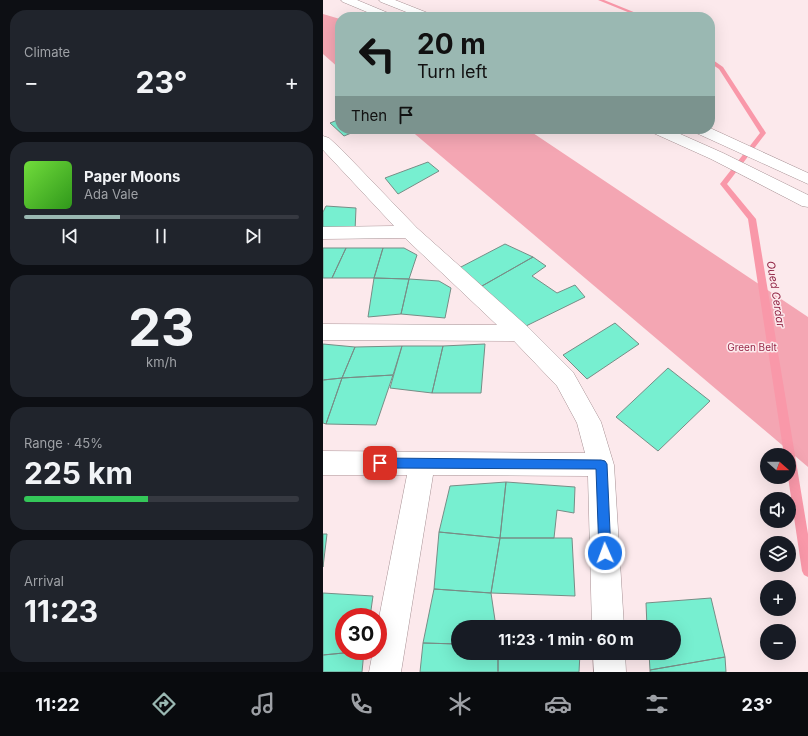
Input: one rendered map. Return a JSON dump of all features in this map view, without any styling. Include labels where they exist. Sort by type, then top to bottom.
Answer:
[{"type":"main road","points":[[347,0],[377,12]]},
{"type":"main road","points":[[385,0],[416,12]]},
{"type":"main road","points":[[667,134],[717,156],[808,202]]},
{"type":"main road","points":[[710,134],[808,179]]},
{"type":"main road","points":[[327,148],[409,232],[520,333],[565,379],[589,422],[601,464],[608,620]]},
{"type":"main road","points":[[323,233],[409,232]]},
{"type":"main road","points":[[323,332],[520,333]]},
{"type":"main road","points":[[323,462],[601,464]]},
{"type":"main road","points":[[385,672],[422,463]]},
{"type":"main road","points":[[609,660],[610,672]]},
{"type":"green space","points":[[323,14],[335,18],[335,65],[323,54]]},
{"type":"green space","name":"Green Belt","points":[[415,134],[534,134],[808,317],[808,467],[796,457],[796,448],[786,448]]},
{"type":"building","points":[[335,121],[335,128],[330,123]]},
{"type":"building","points":[[428,162],[439,171],[398,194],[385,178]]},
{"type":"building","points":[[326,206],[356,208],[355,231],[323,231],[323,212]]},
{"type":"building","points":[[505,244],[533,257],[482,286],[459,268]]},
{"type":"building","points":[[323,248],[346,248],[332,278],[323,278]]},
{"type":"building","points":[[346,248],[383,248],[374,278],[332,278]]},
{"type":"building","points":[[383,248],[404,248],[417,255],[409,279],[374,278]]},
{"type":"building","points":[[533,257],[546,266],[532,276],[557,293],[575,285],[585,297],[524,327],[482,286]]},
{"type":"building","points":[[374,278],[409,279],[401,314],[368,317]]},
{"type":"building","points":[[409,279],[439,281],[451,288],[445,318],[401,314]]},
{"type":"building","points":[[615,323],[639,344],[587,379],[563,355]]},
{"type":"building","points":[[323,344],[355,347],[342,378],[323,380]]},
{"type":"building","points":[[485,344],[481,393],[432,393],[443,346]]},
{"type":"building","points":[[402,346],[393,375],[342,378],[355,347]]},
{"type":"building","points":[[402,346],[443,346],[432,393],[390,388]]},
{"type":"building","points":[[668,368],[710,401],[658,451],[616,417]]},
{"type":"building","points":[[393,375],[376,425],[326,424],[342,378]]},
{"type":"building","points":[[342,378],[326,424],[323,423],[323,380]]},
{"type":"building","points":[[506,482],[575,487],[574,513],[557,510],[554,538],[500,538]]},
{"type":"building","points":[[506,482],[500,538],[439,532],[450,486]]},
{"type":"building","points":[[439,532],[500,538],[491,593],[434,589]]},
{"type":"building","points":[[323,534],[327,534],[323,567]]},
{"type":"building","points":[[500,538],[572,538],[575,596],[491,593]]},
{"type":"building","points":[[434,589],[491,593],[495,620],[451,620],[451,644],[423,643]]},
{"type":"building","points":[[323,593],[373,596],[371,608],[335,608],[335,654],[323,655]]},
{"type":"building","points":[[711,598],[725,657],[650,670],[649,660],[681,660],[681,620],[647,620],[646,603]]},
{"type":"building","points":[[423,643],[451,644],[451,660],[498,660],[498,672],[420,672]]},
{"type":"building","points":[[335,654],[335,660],[363,660],[362,672],[323,672],[323,655]]},
{"type":"building","points":[[725,657],[726,672],[650,672],[650,670]]},
{"type":"building","points":[[498,660],[580,660],[579,672],[498,672]]},
{"type":"waterway","name":"Oued Cerdar","points":[[600,0],[631,12]]},
{"type":"waterway","name":"Oued Cerdar","points":[[715,64],[721,68],[763,133],[723,184],[752,219],[808,571]]},
{"type":"route","points":[[380,463],[601,464],[605,553]]}]
